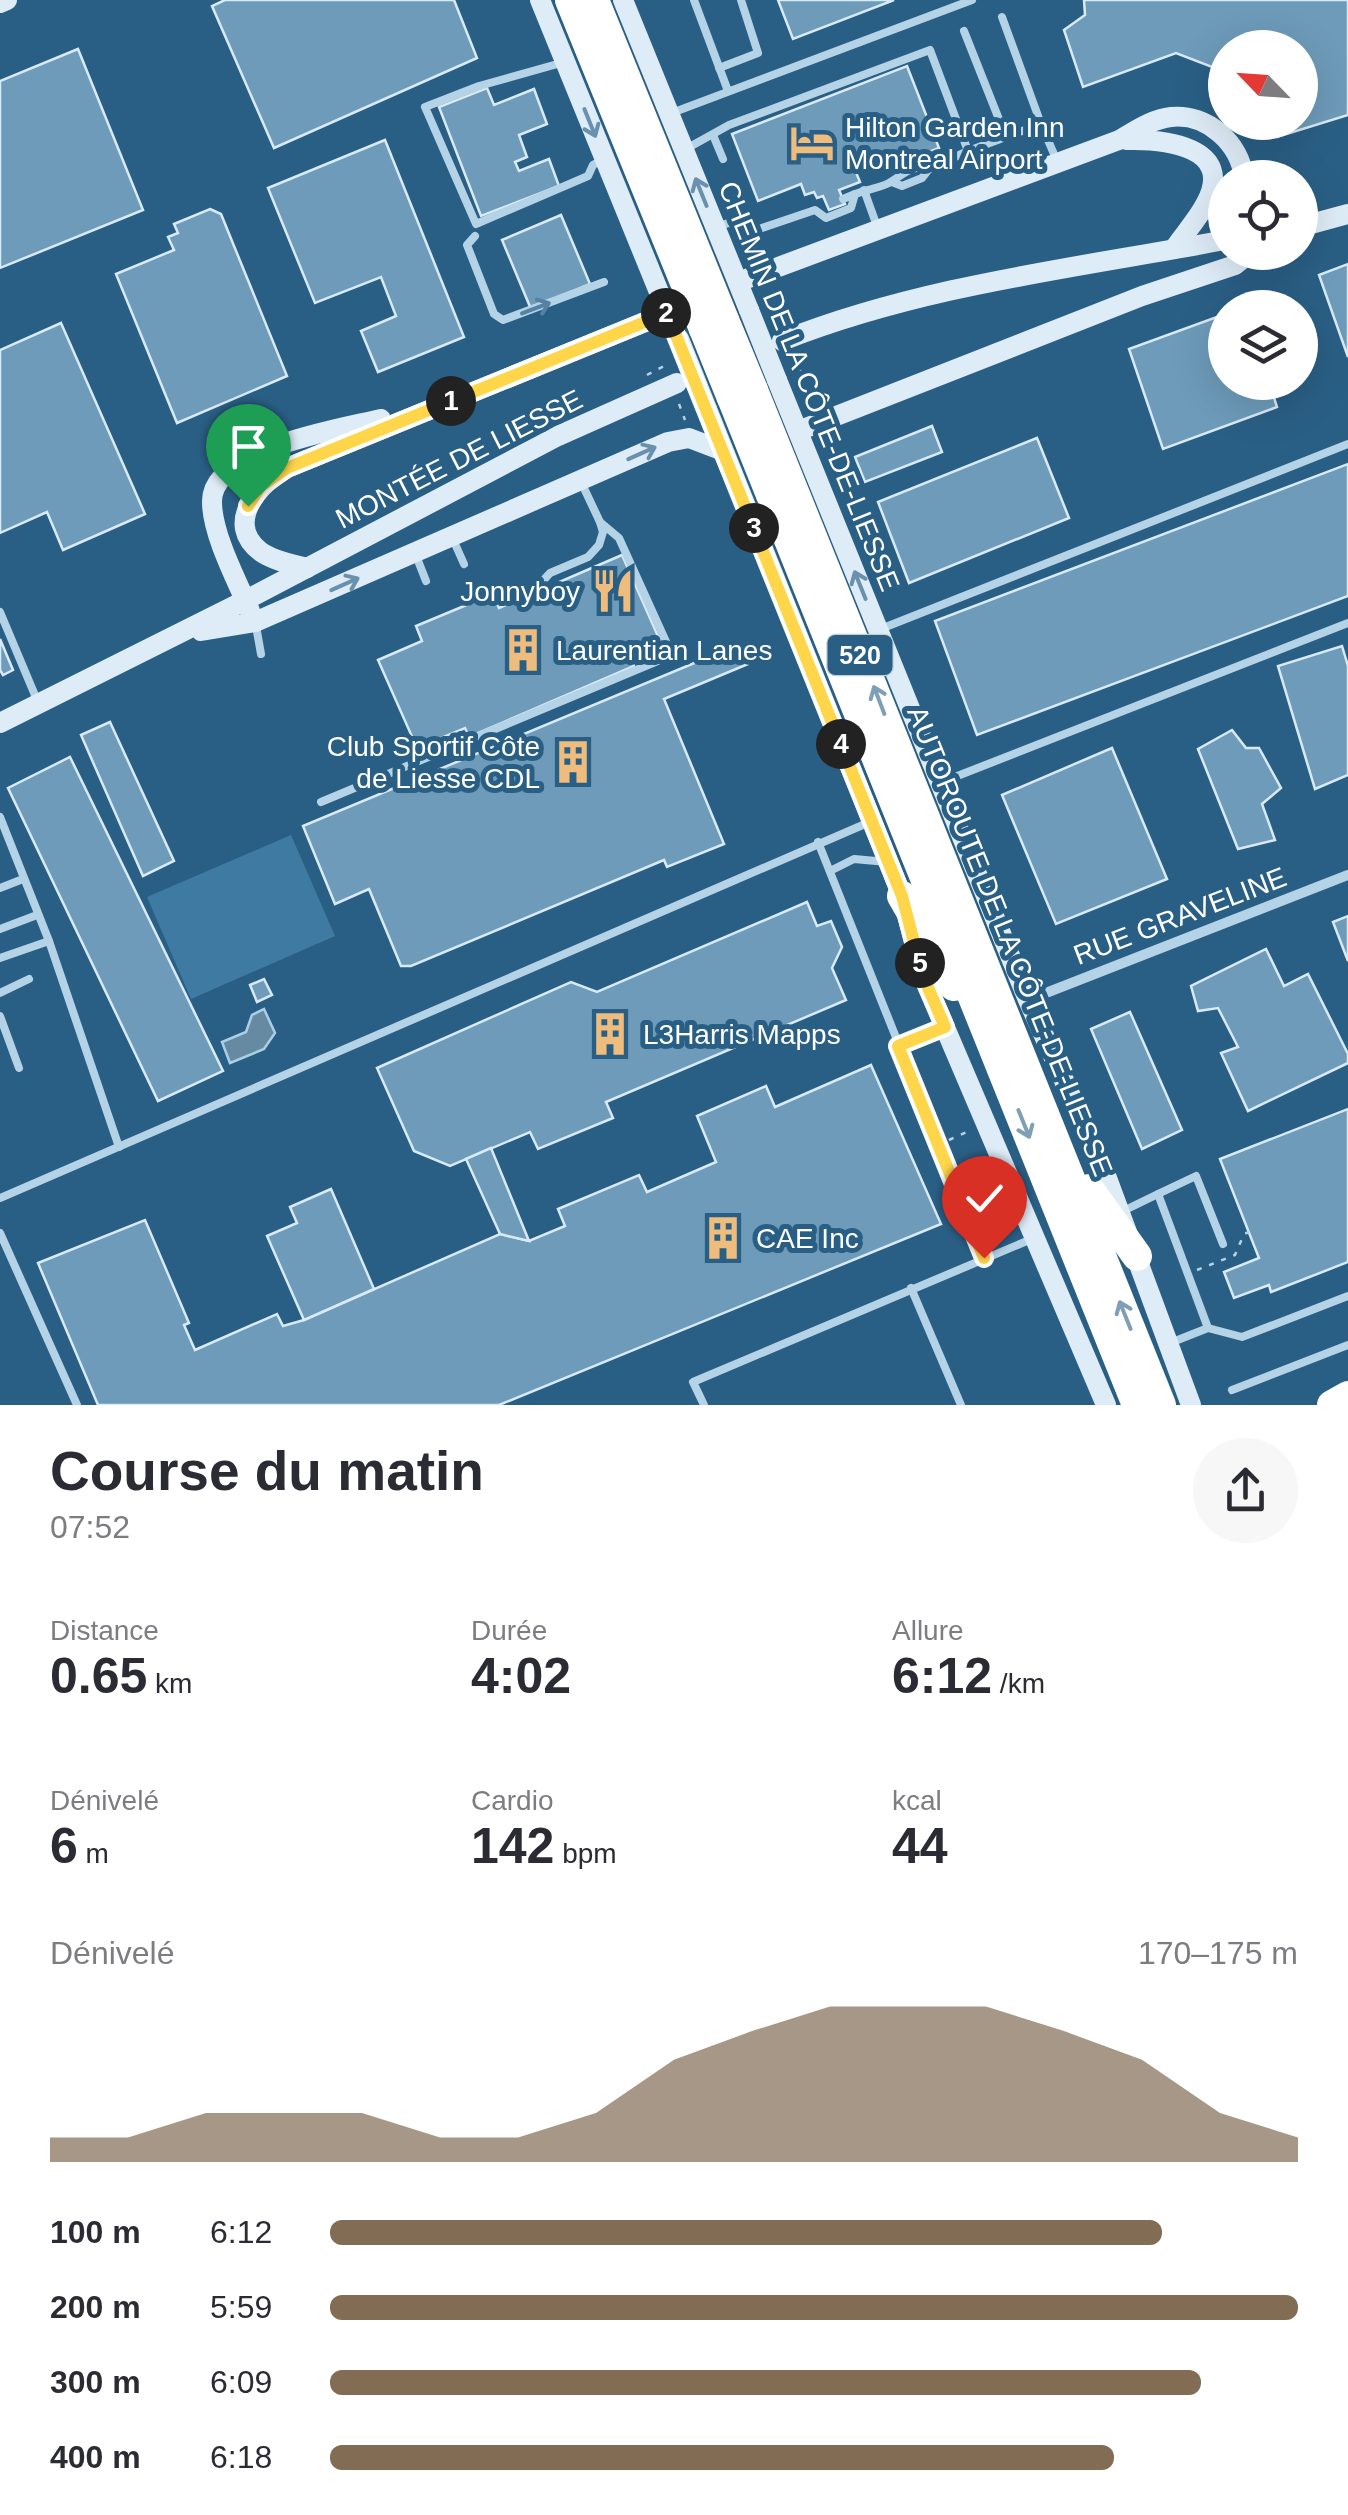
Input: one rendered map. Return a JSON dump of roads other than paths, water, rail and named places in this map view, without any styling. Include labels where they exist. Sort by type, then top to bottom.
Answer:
[{"type":"highway","name":"AUTOROUTE DE LA CÔTE-DE-LIESSE","points":[[570,0],[714,325]]},
{"type":"highway","name":"AUTOROUTE DE LA CÔTE-DE-LIESSE","points":[[594,0],[714,325],[988,1033],[1137,1405]]},
{"type":"highway","name":"AUTOROUTE DE LA CÔTE-DE-LIESSE","points":[[742,395],[1162,1405]]},
{"type":"highway","points":[[902,896],[941,968],[988,1033]]},
{"type":"highway","points":[[1045,1118],[1106,1216],[1137,1256]]},
{"type":"highway","points":[[1332,1405],[1348,1396]]},
{"type":"street","name":"CHEMIN DE LA CÔTE-DE-LIESSE","points":[[540,0],[667,313],[714,325]]},
{"type":"street","name":"CHEMIN DE LA CÔTE-DE-LIESSE","points":[[623,0],[738,282],[714,325]]},
{"type":"street","points":[[738,282],[1120,140],[1158,120],[1191,119],[1212,128],[1227,140],[1240,160]]},
{"type":"street","points":[[1120,140],[1169,140],[1195,150],[1207,164],[1212,182],[1209,196],[1174,249]]},
{"type":"street","points":[[1318,223],[1348,214]]},
{"type":"street","points":[[778,332],[906,301],[1208,240]]},
{"type":"street","points":[[798,431],[1142,296],[1223,270]]},
{"type":"street","points":[[307,568],[270,557],[253,544],[246,520],[254,493],[287,468],[667,313]]},
{"type":"street","name":"CHEMIN DE LA CÔTE-DE-LIESSE","points":[[714,325],[742,395],[798,431],[1028,1000],[1121,1212],[1191,1405]]},
{"type":"street","name":"MONTÉE DE LIESSE","points":[[0,724],[547,442],[674,382]]},
{"type":"street","name":"CHEMIN DE LA CÔTE-DE-LIESSE","points":[[742,395],[723,451],[902,896],[923,976],[1106,1405]]},
{"type":"street","points":[[255,622],[214,522],[212,498],[221,476],[242,460],[310,436],[441,404]]},
{"type":"street","points":[[178,634],[255,622],[680,438],[723,451]]},
{"type":"street","name":"RUE GRAVELINE","points":[[1028,1000],[1348,874]]},
{"type":"lane","points":[[694,0],[728,91]]},
{"type":"lane","points":[[719,68],[758,53],[741,0]]},
{"type":"lane","points":[[669,114],[972,0]]},
{"type":"lane","points":[[1002,17],[1058,162]]},
{"type":"lane","points":[[964,31],[1006,137]]},
{"type":"lane","points":[[684,150],[730,124],[930,50],[968,151]]},
{"type":"lane","points":[[565,61],[479,86],[425,107],[476,224],[588,176],[593,165],[605,158]]},
{"type":"lane","points":[[842,199],[892,182],[898,174],[918,166],[929,169],[1041,124]]},
{"type":"lane","points":[[713,134],[723,159]]},
{"type":"lane","points":[[859,192],[878,229]]},
{"type":"lane","points":[[814,210],[826,218],[851,208],[859,192]]},
{"type":"lane","points":[[716,228],[728,223],[759,229],[827,205]]},
{"type":"lane","points":[[475,236],[467,245],[494,314],[503,320],[604,282]]},
{"type":"lane","points":[[878,630],[1348,444]]},
{"type":"lane","points":[[497,586],[502,598],[508,599],[540,584],[550,573],[588,556],[599,545],[603,532],[580,480]]},
{"type":"lane","points":[[321,802],[672,655],[619,538],[600,522]]},
{"type":"lane","points":[[452,536],[464,564]]},
{"type":"lane","points":[[415,553],[426,581]]},
{"type":"lane","points":[[0,612],[38,703]]},
{"type":"lane","points":[[255,622],[262,654]]},
{"type":"lane","points":[[940,782],[1348,624]]},
{"type":"lane","points":[[0,817],[49,941],[118,1147]]},
{"type":"lane","points":[[0,1198],[872,821]]},
{"type":"lane","points":[[818,842],[984,1258]]},
{"type":"lane","points":[[830,871],[854,859],[889,862]]},
{"type":"lane","points":[[0,888],[24,879]]},
{"type":"lane","points":[[0,929],[38,915]]},
{"type":"lane","points":[[0,958],[49,941]]},
{"type":"lane","points":[[0,993],[29,979]]},
{"type":"lane","points":[[0,1016],[19,1068]]},
{"type":"lane","points":[[898,1046],[945,1027]]},
{"type":"lane","points":[[1121,1212],[1196,1176],[1223,1244]]},
{"type":"lane","points":[[1158,1194],[1208,1328]]},
{"type":"lane","points":[[0,1233],[77,1405]]},
{"type":"lane","points":[[704,1405],[694,1382],[1034,1238]]},
{"type":"lane","points":[[911,1288],[961,1405]]},
{"type":"lane","points":[[1169,1343],[1208,1328],[1242,1338],[1348,1296]]},
{"type":"lane","points":[[1232,1390],[1348,1345]]},
{"type":"place","name":"Hilton Garden Inn Montreal Airport","points":[[812,143]]},
{"type":"place","name":"Jonnyboy","points":[[613,591]]},
{"type":"place","name":"Laurentian Lanes","points":[[523,650]]},
{"type":"place","name":"Club Sportif Côte de Liesse CDL","points":[[573,762]]},
{"type":"place","name":"L3Harris Mapps","points":[[610,1034]]},
{"type":"place","name":"CAE Inc","points":[[723,1238]]}]
